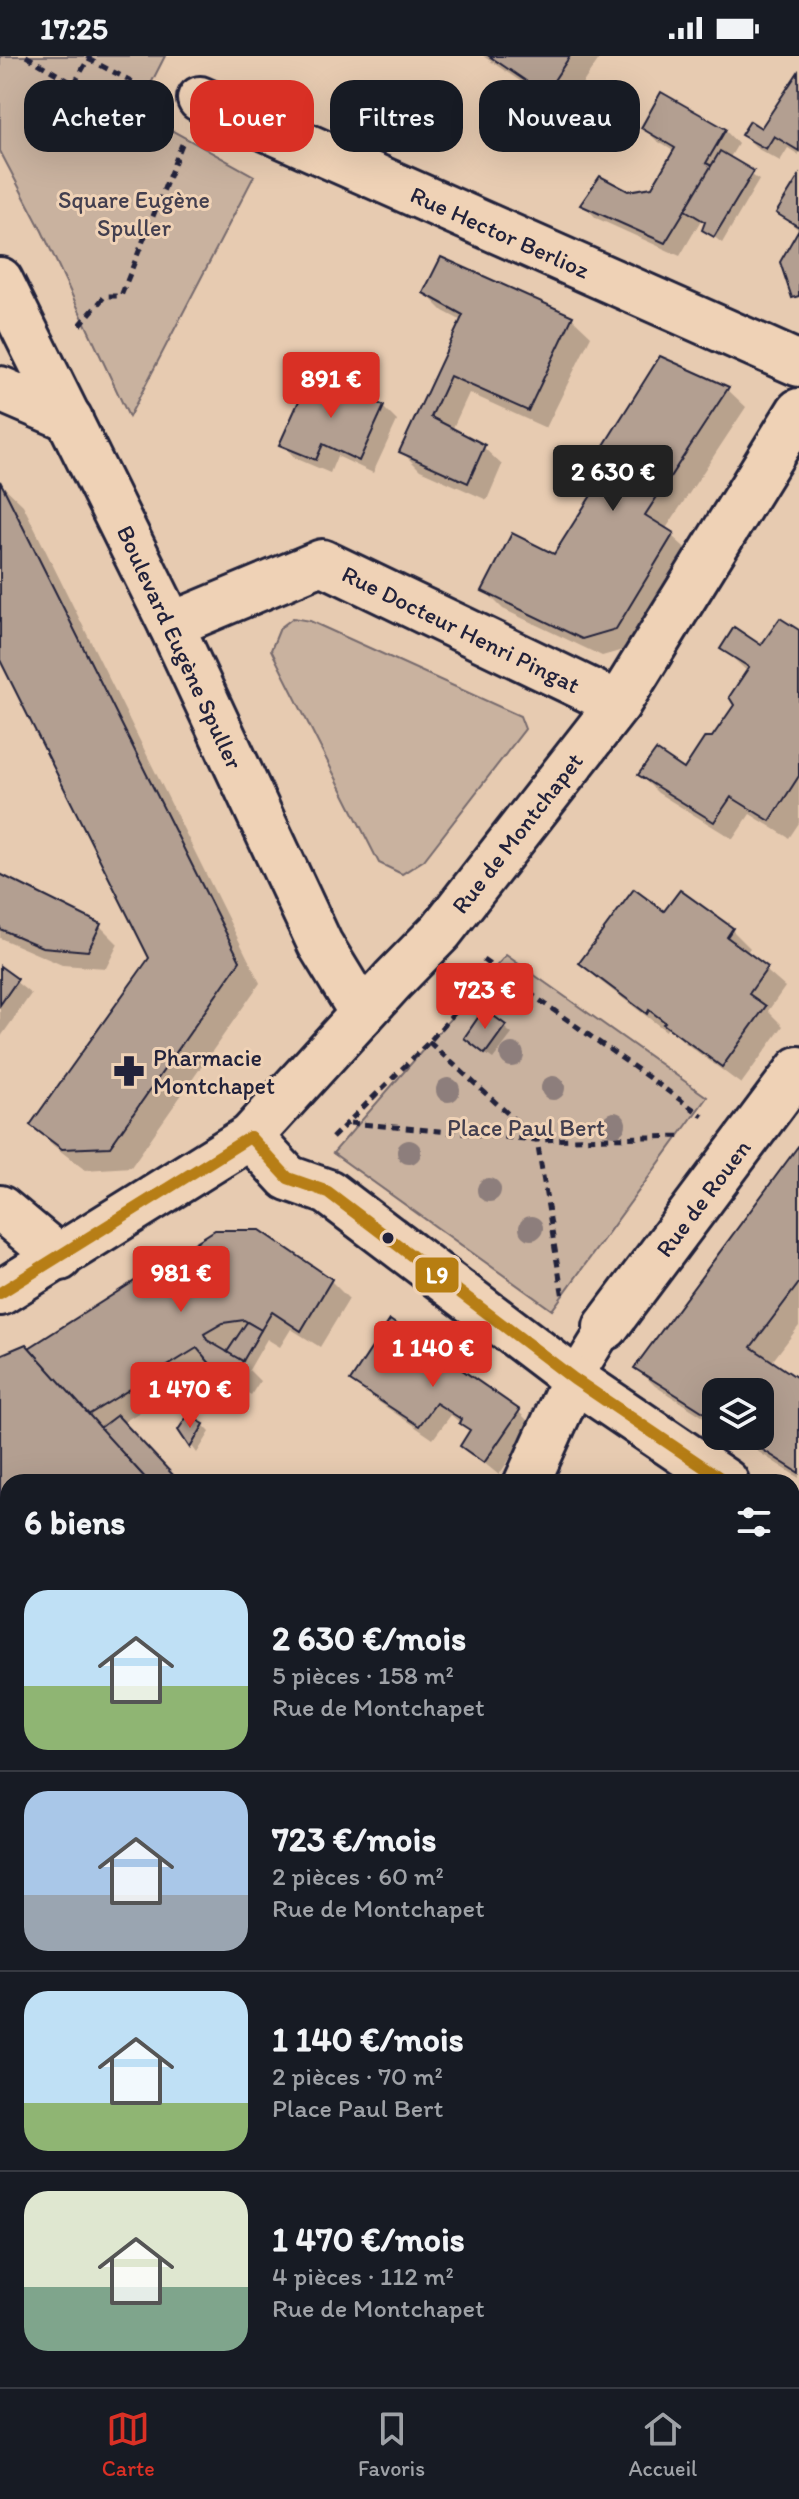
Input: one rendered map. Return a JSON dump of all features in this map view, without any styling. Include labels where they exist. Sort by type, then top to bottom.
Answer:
[{"type":"street","name":"Rue Hector Berlioz","points":[[314,149],[799,364]]},
{"type":"street","name":"Boulevard Eugène Spuller","points":[[0,280],[171,625],[320,944],[362,1013]]},
{"type":"street","points":[[0,389],[70,419]]},
{"type":"street","name":"Rue de Montchapet","points":[[0,1293],[250,1137],[441,931],[618,704],[799,411]]},
{"type":"street","name":"Rue Docteur Henri Pingat","points":[[171,625],[322,562],[618,704]]},
{"type":"street","name":"Rue de Rouen","points":[[606,1327],[736,1139],[799,1069]]},
{"type":"street","points":[[250,1137],[288,1178],[328,1192],[574,1379],[714,1474]]},
{"type":"street","points":[[0,1208],[60,1258]]},
{"type":"street","points":[[531,1474],[574,1379]]},
{"type":"lane","points":[[574,1379],[606,1327]]},
{"type":"path","points":[[26,56],[74,84],[89,58],[147,91],[190,97]]},
{"type":"path","points":[[43,366],[105,296],[121,296],[190,124]]},
{"type":"path","points":[[441,931],[736,1139]]},
{"type":"path","points":[[494,968],[429,1042],[350,1123],[537,1140],[736,1139]]},
{"type":"path","points":[[429,1042],[537,1140],[561,1297]]},
{"type":"green space","name":"Square Eugène Spuller","points":[[0,56],[165,56],[153,80],[24,80],[24,152],[174,152],[174,132],[190,140],[190,152],[211,152],[254,176],[129,417],[42,231],[0,151]]},
{"type":"green space","points":[[293,618],[310,621],[520,716],[525,729],[424,860],[402,874],[379,863],[271,650],[280,628]]},
{"type":"green space","name":"Place Paul Bert","points":[[506,955],[707,1097],[552,1310],[333,1153]]},
{"type":"building","points":[[489,56],[570,56],[554,80],[524,80]]},
{"type":"building","points":[[798,72],[799,151],[774,136],[766,149],[741,135],[750,121],[761,128]]},
{"type":"building","points":[[661,92],[726,129],[706,163],[712,166],[665,243],[580,205],[600,176],[628,191],[652,187],[675,148],[641,128]]},
{"type":"building","points":[[720,151],[754,171],[714,237],[702,230],[705,222],[685,210]]},
{"type":"building","points":[[799,176],[799,227],[776,213]]},
{"type":"building","points":[[799,229],[799,296],[792,298],[780,262]]},
{"type":"building","points":[[441,257],[573,316],[528,411],[450,376],[431,417],[485,445],[468,483],[399,452],[463,315],[423,293]]},
{"type":"building","points":[[660,356],[729,387],[645,515],[674,533],[616,629],[582,639],[482,591],[512,533],[554,554],[597,486],[584,477]]},
{"type":"building","points":[[312,372],[384,406],[359,461],[323,444],[316,460],[279,445]]},
{"type":"building","points":[[0,481],[240,961],[110,1147],[62,1149],[30,1125],[149,958],[0,660]]},
{"type":"building","points":[[780,618],[799,630],[799,776],[770,821],[731,797],[714,822],[638,775],[656,750],[684,769],[705,737],[712,737],[734,705],[729,697],[749,667],[720,649],[734,627],[761,645]]},
{"type":"building","points":[[0,874],[101,924],[88,951],[42,947],[0,929]]},
{"type":"building","points":[[634,889],[664,911],[680,890],[733,928],[727,937],[768,967],[749,994],[766,1006],[722,1067],[663,1024],[665,1022],[649,1010],[647,1014],[579,963]]},
{"type":"building","points":[[0,966],[18,979],[0,1005]]},
{"type":"building","points":[[484,1009],[506,1025],[485,1054],[464,1038]]},
{"type":"building","points":[[799,1145],[799,1283],[751,1347],[799,1379],[799,1473],[763,1450],[774,1450],[774,1378],[702,1378],[702,1411],[634,1368]]},
{"type":"building","points":[[215,1230],[260,1230],[332,1279],[301,1331],[272,1312],[261,1330],[244,1320],[223,1323],[204,1334],[207,1340],[243,1361],[232,1378],[212,1366],[197,1348],[88,1415],[29,1348]]},
{"type":"building","points":[[390,1320],[520,1410],[484,1463],[460,1446],[470,1430],[459,1423],[461,1419],[436,1403],[419,1426],[350,1381]]},
{"type":"building","points":[[247,1322],[261,1330],[243,1361],[227,1352]]},
{"type":"building","points":[[26,1344],[142,1474],[0,1474],[0,1355]]},
{"type":"building","points":[[117,1415],[172,1474],[142,1474],[100,1428]]},
{"type":"building","points":[[188,1415],[204,1424],[190,1448],[178,1430]]},
{"type":"transit line","name":"L9","points":[[250,1137],[288,1178],[328,1192],[574,1379],[714,1474]]},
{"type":"transit line","name":"L9","points":[[0,1293],[250,1137]]},
{"type":"place","name":"Pharmacie Montchapet","points":[[129,1071]]}]
